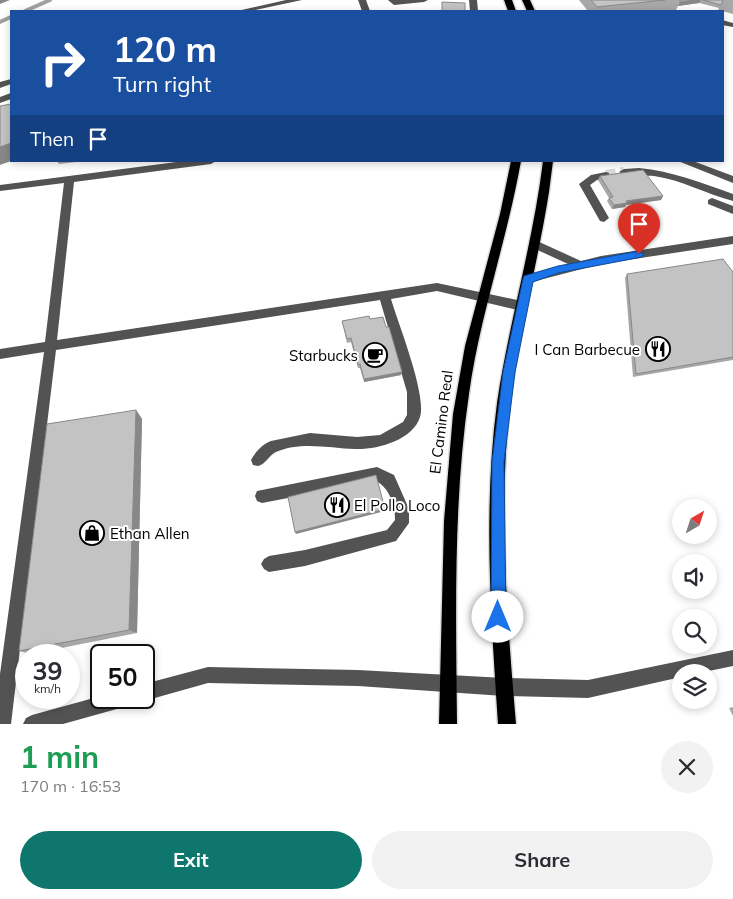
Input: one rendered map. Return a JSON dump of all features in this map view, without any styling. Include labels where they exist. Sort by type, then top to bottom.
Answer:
[{"type":"main road","name":"El Camino Real","points":[[448,724],[454,470],[466,370],[510,199],[516,162]]},
{"type":"main road","points":[[507,724],[498,617],[498,462],[504,403],[536,244],[548,162]]},
{"type":"street","points":[[245,10],[298,0]]},
{"type":"street","points":[[392,0],[394,3],[424,0]]},
{"type":"street","points":[[0,188],[203,162]]},
{"type":"street","points":[[686,162],[733,180]]},
{"type":"street","points":[[624,172],[654,171],[671,175],[733,198]]},
{"type":"street","points":[[604,218],[584,184],[594,177],[606,175]]},
{"type":"street","points":[[2,724],[51,346],[69,179]]},
{"type":"street","points":[[712,202],[733,210]]},
{"type":"street","points":[[528,279],[602,260],[733,241]]},
{"type":"street","points":[[536,244],[582,266]]},
{"type":"street","points":[[0,354],[437,287],[522,306]]},
{"type":"street","points":[[258,460],[270,447],[310,439],[357,443],[382,441],[408,426],[414,416],[413,392],[384,295]]},
{"type":"street","points":[[262,496],[377,474],[389,480],[402,509],[402,523],[391,536],[305,558],[269,564]]},
{"type":"street","points":[[155,689],[208,675],[358,678],[504,687],[588,689],[733,658]]},
{"type":"street","points":[[32,724],[90,708]]},
{"type":"building","points":[[591,0],[665,0],[597,7]]},
{"type":"building","points":[[703,0],[723,0],[721,5]]},
{"type":"building","points":[[442,2],[465,3],[465,10],[442,10]]},
{"type":"building","points":[[10,104],[10,143],[0,147],[0,106]]},
{"type":"building","points":[[643,170],[663,196],[626,201],[627,203],[614,205],[609,198],[613,197],[600,176]]},
{"type":"building","points":[[723,259],[733,272],[733,357],[636,374],[627,274]]},
{"type":"building","name":"Starbucks","points":[[369,316],[370,319],[383,317],[386,327],[389,327],[402,372],[364,379],[351,338],[347,339],[342,321]]},
{"type":"building","name":"Ethan Allen","points":[[136,410],[129,630],[56,644],[20,644],[47,424]]},
{"type":"building","name":"El Pollo Loco","points":[[376,475],[385,509],[295,532],[288,497]]},
{"type":"waterway","points":[[27,10],[50,0]]},
{"type":"waterway","points":[[0,22],[10,17]]},
{"type":"tunnel","points":[[606,175],[624,172]]},
{"type":"place","name":"I Can Barbecue","points":[[658,349]]},
{"type":"place","name":"Starbucks","points":[[375,355]]},
{"type":"place","name":"El Pollo Loco","points":[[337,505]]},
{"type":"place","name":"Ethan Allen","points":[[92,533]]},
{"type":"route","points":[[498,617],[498,462],[509,372],[528,279],[602,260],[639,254]]}]
